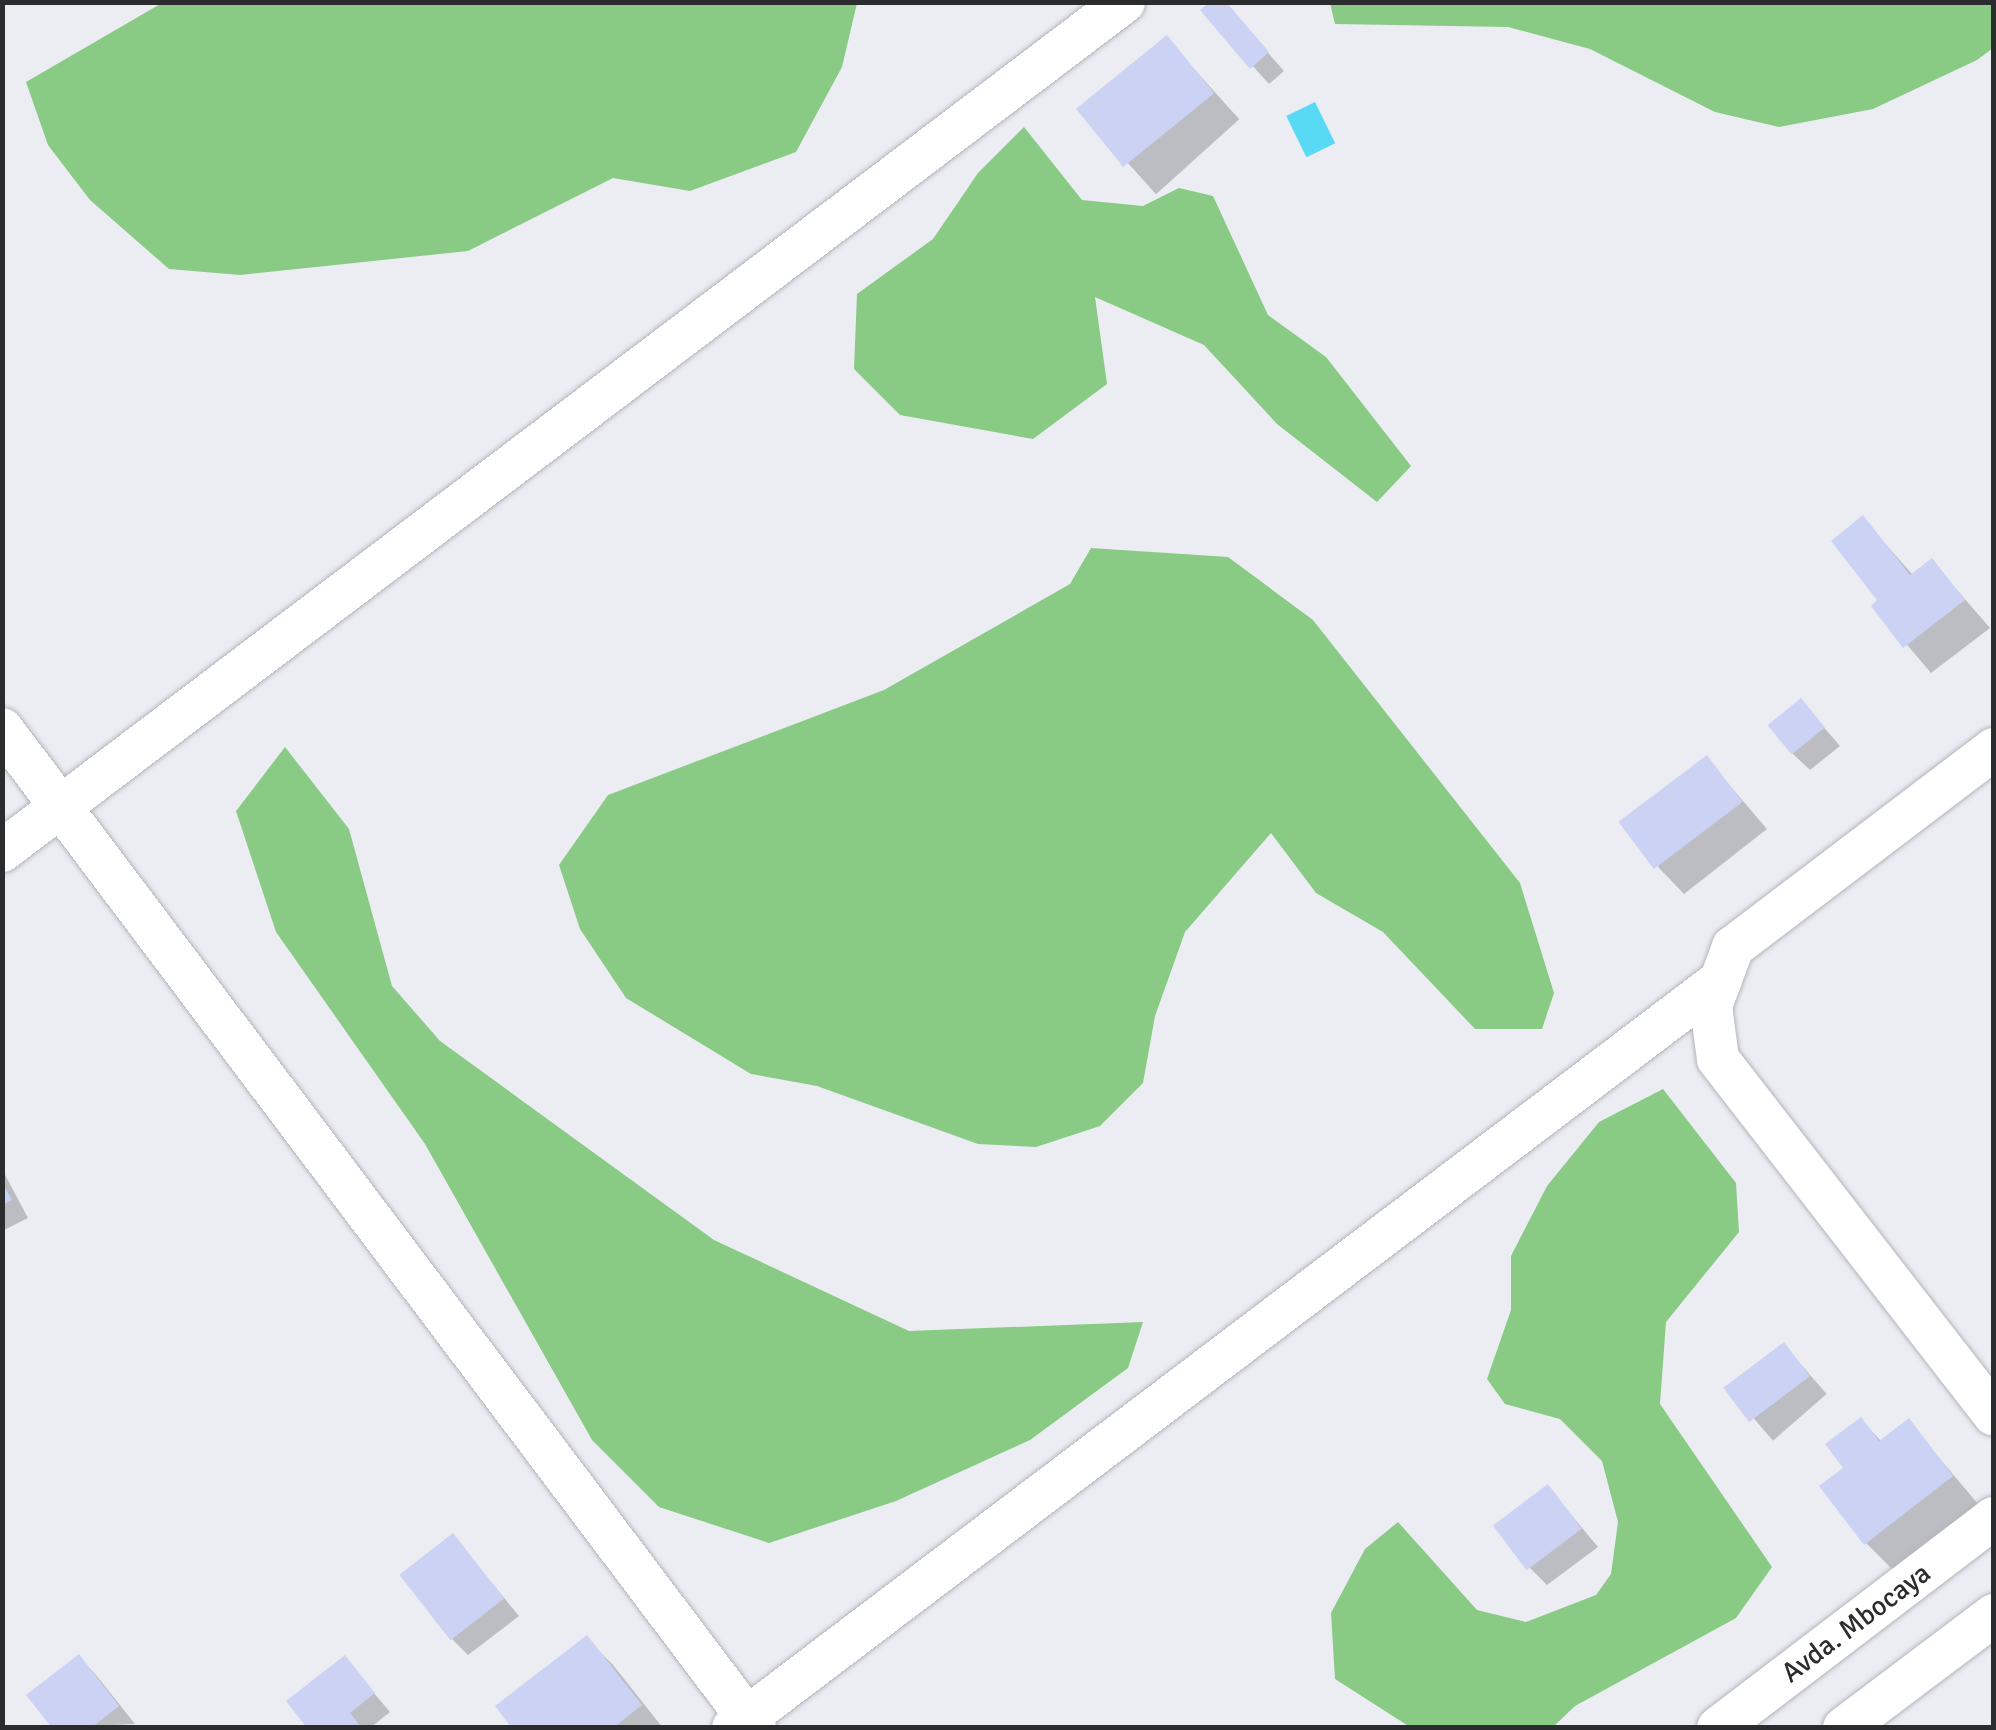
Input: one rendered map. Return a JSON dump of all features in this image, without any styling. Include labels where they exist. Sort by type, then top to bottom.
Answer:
[{"type":"street","points":[[2,851],[1124,2]]},
{"type":"street","points":[[2,729],[745,1724],[1721,980]]},
{"type":"street","points":[[1994,749],[1733,947],[1711,1006],[1718,1059],[1994,1414]]},
{"type":"street","name":"Avda. Mbocaya","points":[[1718,1728],[1994,1518]]},
{"type":"street","points":[[1844,1728],[1994,1614]]},
{"type":"green space","points":[[162,3],[857,3],[842,67],[796,152],[690,191],[613,178],[468,251],[240,275],[169,269],[90,200],[48,145],[26,82]]},
{"type":"green space","points":[[1330,3],[1993,3],[1993,48],[1977,60],[1873,109],[1779,127],[1715,112],[1590,49],[1508,27],[1335,24]]},
{"type":"green space","points":[[1024,127],[1082,200],[1143,206],[1179,188],[1213,196],[1268,315],[1326,357],[1411,466],[1377,502],[1277,424],[1204,345],[1095,297],[1107,384],[1033,439],[900,415],[854,369],[857,294],[933,239],[978,173]]},
{"type":"green space","points":[[1091,548],[1228,557],[1313,620],[1520,883],[1554,993],[1542,1029],[1475,1029],[1383,932],[1316,893],[1271,833],[1185,932],[1155,1016],[1143,1083],[1100,1126],[1036,1147],[978,1144],[817,1086],[751,1074],[626,998],[580,929],[559,865],[608,795],[884,690],[1070,584]]},
{"type":"green space","points":[[285,747],[349,829],[392,986],[440,1041],[714,1240],[909,1331],[1143,1322],[1128,1368],[1030,1440],[896,1501],[769,1543],[659,1507],[592,1440],[425,1144],[276,932],[236,811]]},
{"type":"green space","points":[[1663,1089],[1736,1183],[1739,1232],[1666,1322],[1660,1404],[1772,1567],[1736,1618],[1575,1706],[1553,1727],[1410,1727],[1335,1679],[1331,1613],[1365,1549],[1398,1522],[1477,1610],[1526,1622],[1596,1595],[1611,1574],[1618,1522],[1602,1461],[1560,1419],[1505,1404],[1487,1379],[1511,1310],[1511,1256],[1547,1186],[1599,1122]]},
{"type":"water","points":[[1315,102],[1335,143],[1306,157],[1286,116]]},
{"type":"building","points":[[1209,3],[1227,3],[1269,52],[1250,69],[1200,10]]},
{"type":"building","points":[[1167,35],[1214,93],[1123,167],[1076,109]]},
{"type":"building","points":[[1863,515],[1910,575],[1932,558],[1965,600],[1903,648],[1871,606],[1877,600],[1831,541]]},
{"type":"building","points":[[1801,698],[1825,728],[1791,755],[1768,725]]},
{"type":"building","points":[[1707,755],[1743,802],[1654,869],[1618,822]]},
{"type":"building","points":[[2,1182],[12,1200],[2,1205]]},
{"type":"building","points":[[1784,1342],[1810,1376],[1749,1422],[1723,1388]]},
{"type":"building","points":[[1861,1417],[1879,1441],[1909,1418],[1953,1476],[1864,1545],[1819,1486],[1843,1468],[1825,1444]]},
{"type":"building","points":[[1548,1484],[1582,1529],[1527,1570],[1493,1526]]},
{"type":"building","points":[[453,1533],[504,1598],[451,1640],[399,1575]]},
{"type":"building","points":[[587,1635],[642,1705],[613,1728],[512,1728],[495,1706]]},
{"type":"building","points":[[79,1654],[119,1706],[91,1728],[52,1728],[26,1695]]},
{"type":"building","points":[[345,1655],[375,1693],[350,1713],[362,1728],[307,1728],[286,1701]]}]
